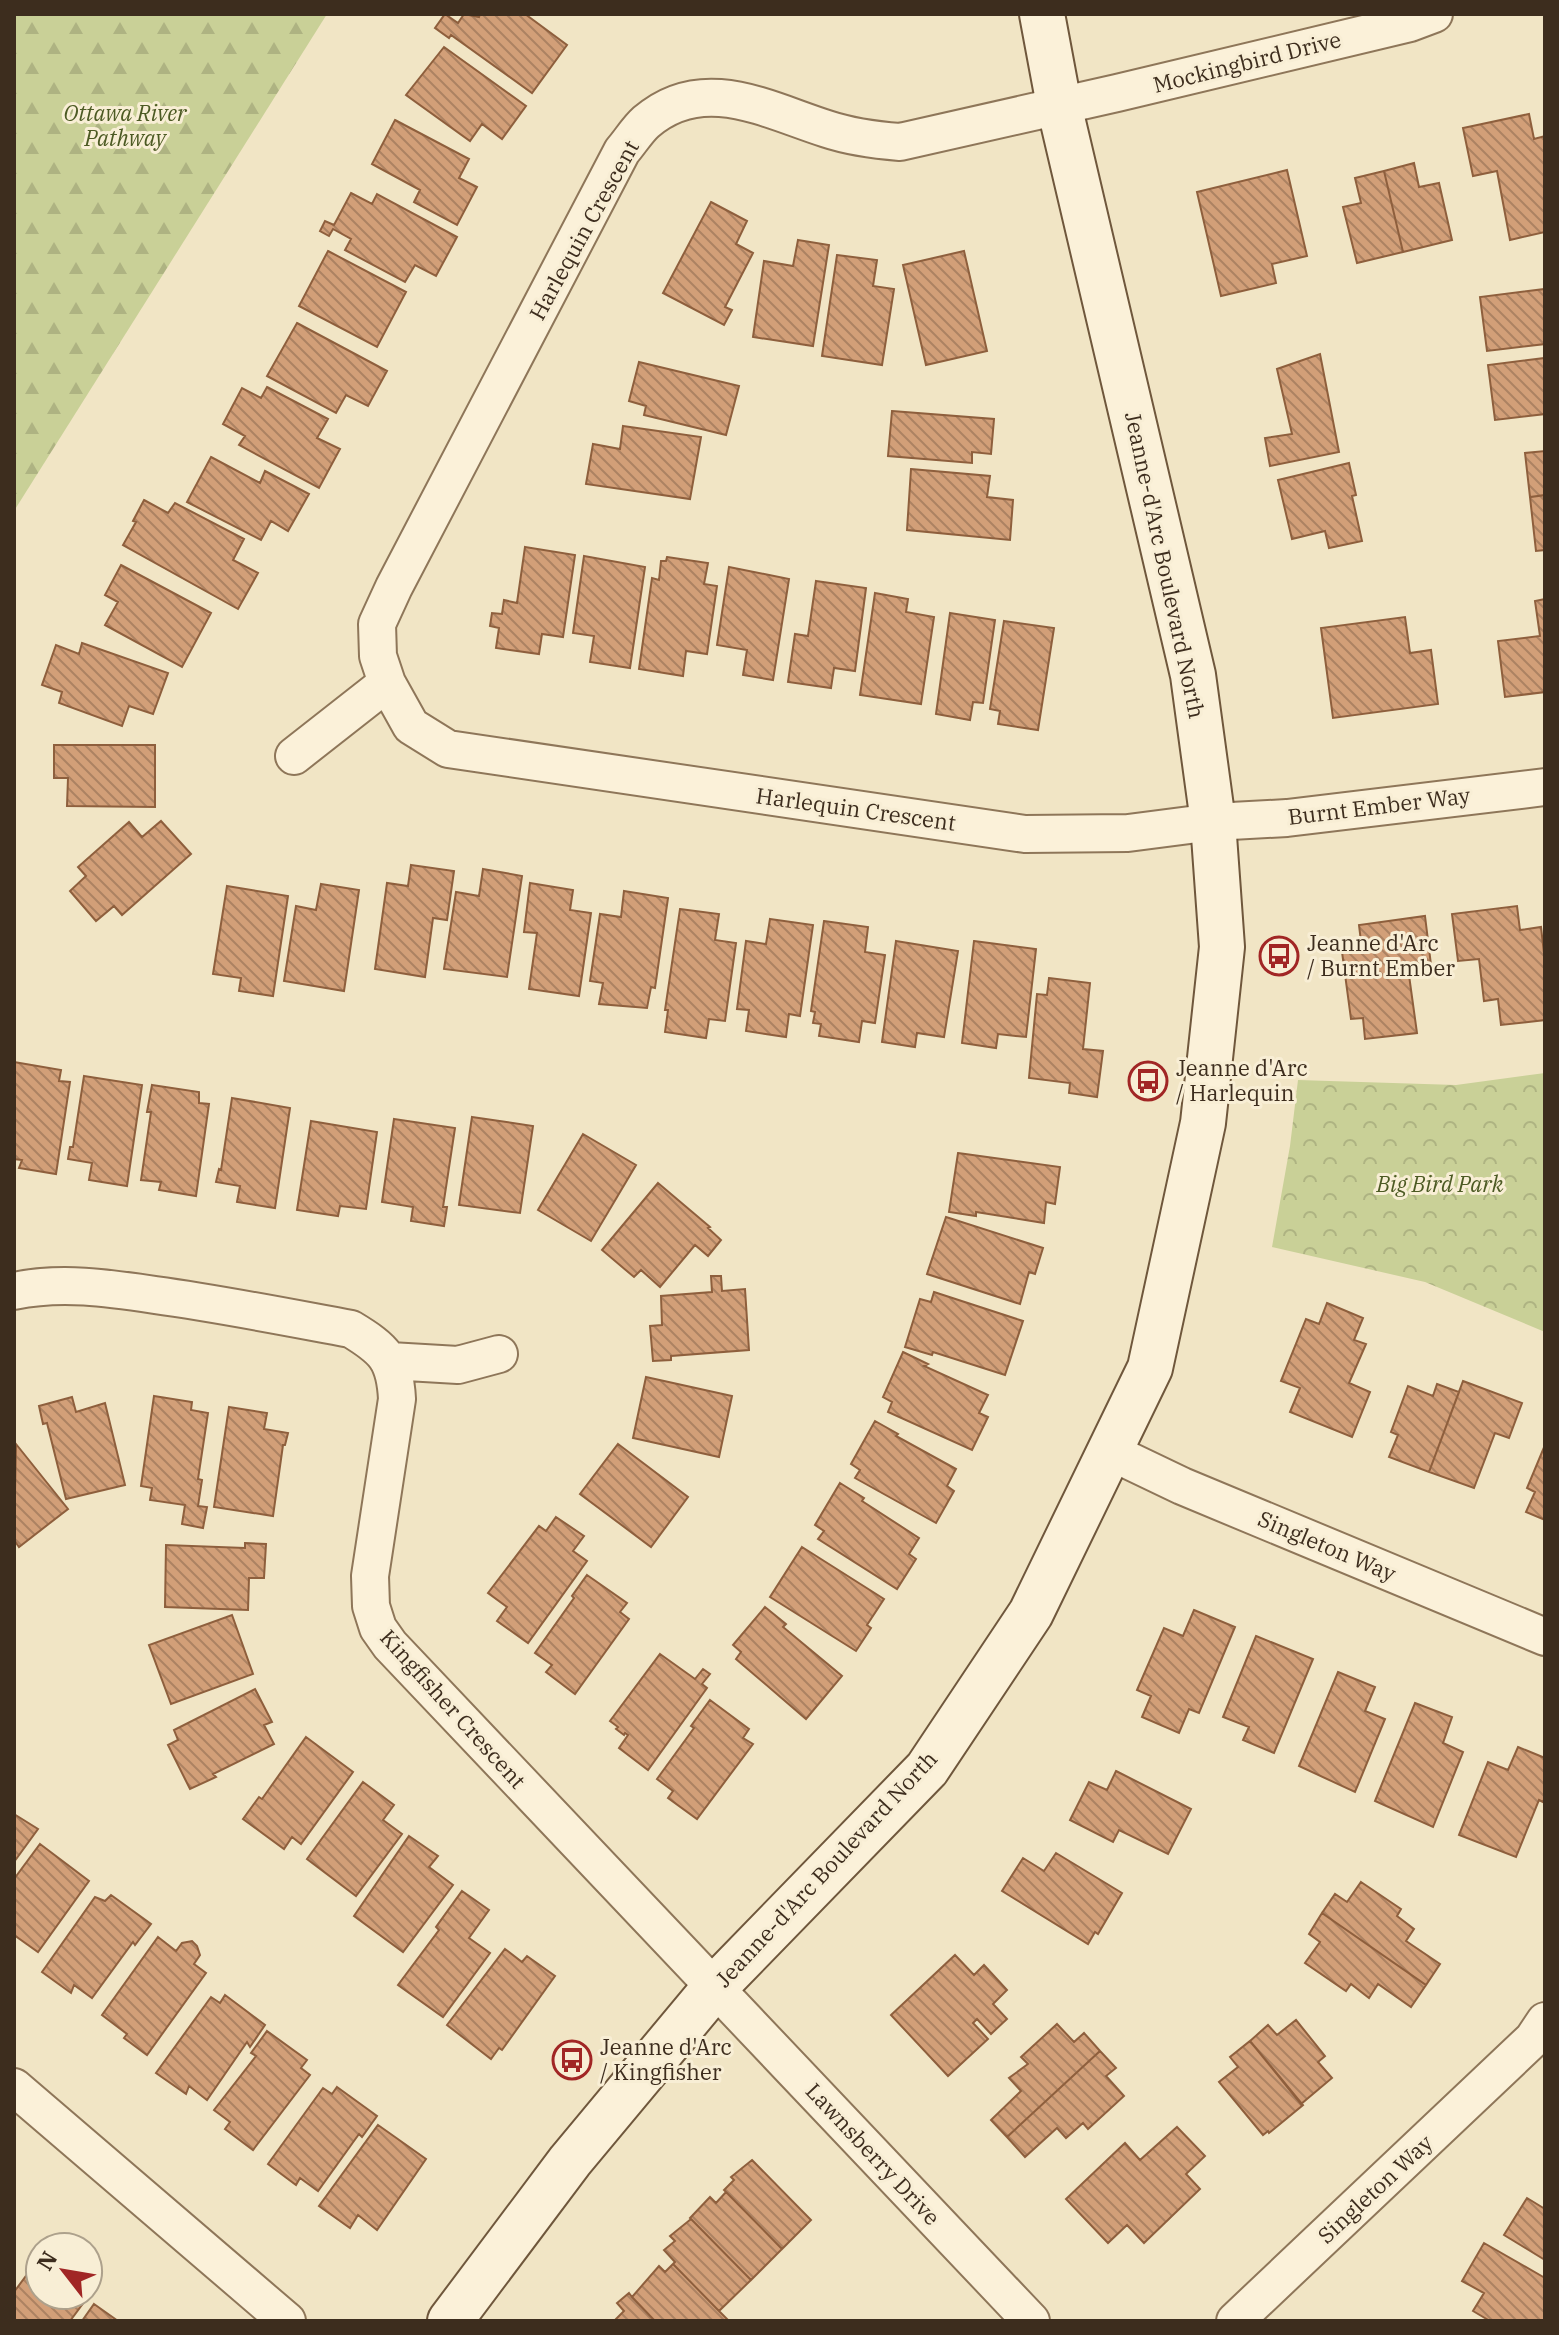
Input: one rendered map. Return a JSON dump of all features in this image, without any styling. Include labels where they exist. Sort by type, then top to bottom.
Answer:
[{"type":"main road","name":"Jeanne-d'Arc Boulevard North","points":[[450,2321],[570,2161],[714,1988],[927,1769],[1031,1613],[1150,1368],[1203,1123],[1222,947],[1213,822],[1193,675],[1059,105],[1042,14]]},
{"type":"street","name":"Mockingbird Drive","points":[[1059,105],[1417,17]]},
{"type":"street","name":"Harlequin Crescent","points":[[1059,105],[900,142],[865,140],[746,100],[714,96],[682,101],[646,122],[622,151],[394,587],[377,624],[378,656],[387,683],[411,726],[448,749],[1025,834],[1128,833],[1213,822]]},
{"type":"street","points":[[294,756],[387,683]]},
{"type":"street","name":"Burnt Ember Way","points":[[1213,822],[1287,818],[1545,787]]},
{"type":"street","points":[[14,1291],[40,1286],[104,1288],[189,1299],[351,1329],[373,1343],[390,1361],[458,1365],[499,1354]]},
{"type":"street","name":"Kingfisher Crescent","points":[[390,1361],[396,1378],[397,1399],[370,1576],[371,1606],[378,1628],[390,1645],[714,1988]]},
{"type":"street","name":"Singleton Way","points":[[1111,1452],[1182,1486],[1545,1637]]},
{"type":"street","name":"Lawnsberry Drive","points":[[714,1988],[1031,2321]]},
{"type":"street","name":"Singleton Way","points":[[1235,2321],[1533,2039],[1545,2021]]},
{"type":"street","points":[[14,2087],[287,2321]]},
{"type":"green space","name":"Ottawa River Pathway","points":[[14,14],[327,14],[14,511]]},
{"type":"green space","name":"Big Bird Park","points":[[1545,1073],[1545,1332],[1425,1282],[1272,1247],[1298,1080],[1456,1085]]},
{"type":"building","points":[[445,14],[458,23],[464,14],[479,17],[480,14],[525,14],[567,45],[532,93],[451,35],[449,38],[435,28]]},
{"type":"building","points":[[444,47],[526,106],[502,139],[482,124],[470,141],[406,95]]},
{"type":"building","points":[[1529,114],[1534,139],[1545,136],[1545,232],[1510,240],[1497,171],[1473,176],[1463,128]]},
{"type":"building","points":[[395,120],[469,159],[459,178],[477,187],[457,225],[414,202],[420,190],[372,164]]},
{"type":"building","points":[[1414,163],[1419,187],[1439,183],[1452,240],[1403,252],[1384,171]]},
{"type":"building","points":[[1287,170],[1307,256],[1272,264],[1276,283],[1221,296],[1197,192]]},
{"type":"building","points":[[1384,171],[1403,252],[1357,263],[1343,207],[1361,203],[1355,178]]},
{"type":"building","points":[[351,193],[372,204],[377,194],[457,237],[436,276],[415,265],[405,282],[345,250],[351,239],[333,229],[329,236],[320,231],[325,221],[334,225]]},
{"type":"building","points":[[711,202],[747,221],[736,244],[753,253],[725,307],[732,310],[724,325],[663,293]]},
{"type":"building","points":[[798,240],[829,245],[813,346],[753,337],[764,261],[793,266]]},
{"type":"building","points":[[328,251],[406,292],[377,347],[299,306]]},
{"type":"building","points":[[964,251],[987,351],[926,365],[903,265]]},
{"type":"building","points":[[837,255],[877,260],[873,286],[894,289],[882,365],[822,356]]},
{"type":"building","points":[[1545,289],[1545,344],[1487,351],[1480,297]]},
{"type":"building","points":[[297,323],[387,371],[368,406],[346,395],[336,413],[267,376]]},
{"type":"building","points":[[1320,354],[1339,452],[1270,466],[1265,438],[1292,434],[1277,369]]},
{"type":"building","points":[[1545,358],[1545,414],[1495,420],[1488,365]]},
{"type":"building","points":[[639,362],[739,386],[726,435],[644,415],[646,406],[629,401]]},
{"type":"building","points":[[267,387],[328,419],[317,438],[340,449],[319,488],[239,445],[245,436],[223,424],[242,388],[261,398]]},
{"type":"building","points":[[892,411],[994,419],[991,454],[972,452],[972,463],[888,456]]},
{"type":"building","points":[[623,426],[701,437],[690,499],[586,484],[593,444],[620,449]]},
{"type":"building","points":[[1545,451],[1545,495],[1530,497],[1525,453]]},
{"type":"building","points":[[211,457],[260,483],[265,471],[309,494],[288,531],[271,521],[261,540],[187,502]]},
{"type":"building","points":[[1349,463],[1356,495],[1352,496],[1362,541],[1329,548],[1325,531],[1292,539],[1278,480]]},
{"type":"building","points":[[911,469],[990,476],[987,497],[1013,500],[1010,540],[907,530]]},
{"type":"building","points":[[1545,495],[1545,550],[1536,551],[1530,497]]},
{"type":"building","points":[[144,500],[168,513],[175,503],[244,539],[233,560],[258,573],[238,609],[123,545]]},
{"type":"building","points":[[525,547],[575,555],[563,637],[542,634],[539,654],[496,648],[499,628],[490,626],[492,613],[502,614],[504,600],[517,603]]},
{"type":"building","points":[[584,556],[645,567],[630,668],[590,662],[594,636],[573,633]]},
{"type":"building","points":[[667,557],[708,563],[704,584],[717,586],[707,654],[686,651],[683,676],[639,669],[652,578],[659,580],[661,561],[666,561]]},
{"type":"building","points":[[121,565],[211,613],[182,667],[105,625],[118,602],[105,595]]},
{"type":"building","points":[[729,567],[789,579],[773,680],[743,675],[747,650],[717,645]]},
{"type":"building","points":[[816,581],[866,588],[855,671],[834,668],[831,688],[788,682],[795,634],[808,636]]},
{"type":"building","points":[[875,593],[908,599],[906,612],[934,617],[921,704],[860,695]]},
{"type":"building","points":[[1545,599],[1545,692],[1505,697],[1498,641],[1540,636],[1535,601]]},
{"type":"building","points":[[950,613],[995,620],[983,703],[973,702],[970,720],[936,714]]},
{"type":"building","points":[[1405,617],[1410,653],[1431,650],[1438,704],[1333,718],[1321,628]]},
{"type":"building","points":[[1004,621],[1054,628],[1038,730],[998,724],[1000,711],[990,709]]},
{"type":"building","points":[[82,643],[168,673],[153,714],[129,706],[122,726],[59,703],[62,692],[42,685],[56,645],[79,654]]},
{"type":"building","points":[[54,745],[155,745],[155,807],[67,806],[68,778],[54,778]]},
{"type":"building","points":[[161,821],[191,854],[122,915],[114,906],[96,921],[70,891],[86,876],[78,867],[129,822],[142,837]]},
{"type":"building","points":[[411,865],[454,871],[447,920],[433,918],[425,977],[375,969],[387,883],[408,886]]},
{"type":"building","points":[[483,869],[522,876],[507,977],[444,969],[456,892],[479,896]]},
{"type":"building","points":[[530,883],[573,890],[570,910],[591,913],[579,996],[529,989],[537,933],[524,932]]},
{"type":"building","points":[[321,884],[359,890],[344,991],[284,981],[296,906],[316,910]]},
{"type":"building","points":[[227,886],[288,896],[273,996],[239,991],[241,978],[213,974]]},
{"type":"building","points":[[624,891],[668,898],[655,988],[651,987],[647,1008],[599,1004],[603,983],[590,981],[600,914],[621,917]]},
{"type":"building","points":[[1517,906],[1520,930],[1541,927],[1545,962],[1545,1020],[1501,1025],[1498,999],[1484,1001],[1479,959],[1458,961],[1452,914]]},
{"type":"building","points":[[680,909],[719,914],[715,940],[736,943],[725,1021],[709,1019],[706,1038],[665,1032],[668,1010],[665,1010]]},
{"type":"building","points":[[1425,916],[1431,965],[1408,968],[1417,1033],[1365,1039],[1363,1018],[1351,1019],[1342,952],[1362,950],[1359,925]]},
{"type":"building","points":[[770,919],[813,925],[800,1016],[789,1014],[786,1037],[746,1031],[749,1010],[737,1009],[746,941],[766,944]]},
{"type":"building","points":[[824,921],[868,927],[865,952],[885,955],[875,1023],[862,1021],[859,1042],[819,1036],[821,1024],[813,1023],[815,1012],[811,1011]]},
{"type":"building","points":[[896,941],[958,951],[944,1037],[917,1033],[915,1047],[882,1042]]},
{"type":"building","points":[[974,941],[1036,949],[1026,1037],[998,1034],[996,1048],[962,1043]]},
{"type":"building","points":[[1049,978],[1090,983],[1083,1049],[1103,1051],[1097,1097],[1069,1093],[1070,1083],[1029,1078],[1037,994],[1047,995]]},
{"type":"building","points":[[14,1062],[61,1070],[59,1081],[70,1082],[56,1174],[19,1168],[22,1160],[14,1159]]},
{"type":"building","points":[[84,1076],[142,1085],[127,1186],[89,1180],[92,1163],[68,1159],[70,1147],[73,1147]]},
{"type":"building","points":[[152,1085],[199,1092],[199,1103],[209,1104],[196,1196],[159,1190],[161,1182],[141,1180]]},
{"type":"building","points":[[232,1098],[290,1108],[275,1208],[237,1202],[240,1186],[216,1182],[221,1170]]},
{"type":"building","points":[[472,1117],[533,1126],[520,1213],[459,1205]]},
{"type":"building","points":[[394,1119],[455,1128],[443,1207],[447,1207],[444,1226],[411,1221],[413,1207],[382,1202]]},
{"type":"building","points":[[311,1121],[377,1132],[366,1209],[340,1206],[338,1216],[297,1210]]},
{"type":"building","points":[[583,1134],[636,1165],[591,1241],[538,1210]]},
{"type":"building","points":[[958,1153],[1060,1167],[1055,1204],[1046,1202],[1044,1223],[976,1212],[976,1216],[949,1212]]},
{"type":"building","points":[[658,1183],[721,1240],[708,1256],[695,1245],[660,1287],[641,1270],[634,1277],[602,1250]]},
{"type":"building","points":[[946,1217],[1043,1248],[1035,1274],[1029,1272],[1020,1304],[927,1274]]},
{"type":"building","points":[[711,1276],[721,1276],[722,1291],[745,1289],[749,1350],[671,1356],[671,1360],[653,1361],[650,1326],[662,1325],[661,1296],[712,1292]]},
{"type":"building","points":[[934,1292],[1023,1321],[1005,1375],[933,1352],[932,1355],[905,1347],[920,1299],[931,1302]]},
{"type":"building","points":[[1327,1303],[1363,1318],[1354,1340],[1366,1344],[1349,1383],[1370,1392],[1352,1437],[1290,1412],[1300,1388],[1281,1381],[1306,1319],[1319,1324]]},
{"type":"building","points":[[903,1352],[928,1364],[924,1366],[988,1395],[979,1413],[988,1417],[972,1450],[888,1412],[892,1402],[883,1397]]},
{"type":"building","points":[[646,1377],[732,1396],[719,1457],[633,1438]]},
{"type":"building","points":[[1463,1381],[1522,1403],[1509,1438],[1495,1433],[1474,1488],[1429,1472]]},
{"type":"building","points":[[1437,1384],[1459,1392],[1429,1472],[1389,1457],[1398,1435],[1391,1432],[1408,1386],[1433,1396]]},
{"type":"building","points":[[154,1396],[192,1402],[191,1410],[208,1413],[198,1479],[202,1480],[198,1506],[207,1507],[203,1528],[182,1524],[185,1505],[150,1500],[152,1488],[141,1486]]},
{"type":"building","points":[[72,1397],[76,1412],[105,1403],[125,1485],[66,1499],[47,1423],[43,1424],[39,1406]]},
{"type":"building","points":[[229,1407],[267,1413],[264,1429],[288,1433],[283,1445],[273,1516],[214,1507]]},
{"type":"building","points":[[875,1421],[956,1469],[947,1486],[954,1491],[936,1523],[855,1478],[860,1470],[851,1464]]},
{"type":"building","points":[[16,1444],[68,1509],[19,1547],[14,1540]]},
{"type":"building","points":[[618,1444],[688,1497],[651,1547],[580,1494]]},
{"type":"building","points":[[1545,1445],[1545,1520],[1526,1512],[1535,1492],[1527,1488]]},
{"type":"building","points":[[840,1483],[919,1538],[909,1554],[916,1559],[897,1589],[818,1539],[824,1531],[815,1525]]},
{"type":"building","points":[[556,1517],[584,1536],[573,1551],[587,1561],[528,1643],[497,1621],[507,1607],[488,1593],[539,1526],[546,1531]]},
{"type":"building","points":[[245,1543],[266,1544],[264,1578],[249,1578],[248,1610],[165,1607],[166,1545],[245,1548]]},
{"type":"building","points":[[802,1547],[884,1599],[867,1625],[871,1628],[856,1651],[770,1597]]},
{"type":"building","points":[[587,1575],[627,1603],[620,1612],[629,1619],[575,1694],[546,1672],[552,1665],[535,1653]]},
{"type":"building","points":[[765,1607],[786,1624],[783,1627],[842,1676],[806,1719],[736,1659],[741,1652],[733,1645]]},
{"type":"building","points":[[1194,1610],[1235,1627],[1199,1713],[1189,1709],[1179,1733],[1142,1717],[1151,1696],[1137,1690],[1164,1628],[1183,1636]]},
{"type":"building","points":[[232,1615],[253,1674],[171,1704],[149,1645]]},
{"type":"building","points":[[1256,1636],[1313,1659],[1274,1753],[1243,1740],[1249,1727],[1223,1717]]},
{"type":"building","points":[[660,1654],[695,1679],[703,1669],[710,1674],[702,1684],[707,1688],[648,1770],[619,1748],[628,1735],[616,1729],[618,1727],[610,1721]]},
{"type":"building","points":[[1338,1672],[1375,1687],[1365,1711],[1385,1719],[1355,1792],[1299,1766]]},
{"type":"building","points":[[255,1689],[272,1722],[264,1725],[274,1744],[190,1789],[168,1745],[178,1740],[174,1730]]},
{"type":"building","points":[[710,1700],[749,1729],[743,1738],[753,1744],[697,1819],[668,1798],[673,1791],[657,1779]]},
{"type":"building","points":[[1415,1703],[1452,1717],[1443,1743],[1463,1752],[1433,1827],[1375,1801]]},
{"type":"building","points":[[306,1737],[353,1772],[301,1844],[292,1837],[284,1849],[243,1819],[259,1797],[262,1799]]},
{"type":"building","points":[[1518,1747],[1545,1758],[1545,1797],[1543,1802],[1539,1800],[1516,1857],[1459,1835],[1488,1762],[1508,1770]]},
{"type":"building","points":[[1116,1771],[1191,1809],[1168,1854],[1119,1830],[1113,1842],[1070,1820],[1089,1782],[1107,1790]]},
{"type":"building","points":[[363,1782],[394,1805],[383,1820],[402,1834],[356,1896],[307,1859]]},
{"type":"building","points":[[14,1814],[38,1829],[14,1862]]},
{"type":"building","points":[[409,1836],[438,1856],[429,1867],[453,1885],[403,1952],[354,1916]]},
{"type":"building","points":[[40,1844],[89,1881],[38,1952],[14,1935],[14,1879]]},
{"type":"building","points":[[1056,1853],[1122,1893],[1098,1934],[1095,1932],[1088,1944],[1002,1891],[1023,1858],[1044,1871]]},
{"type":"building","points":[[1361,1882],[1401,1909],[1397,1916],[1414,1929],[1406,1941],[1440,1964],[1426,1985],[1322,1913],[1335,1894],[1347,1902]]},
{"type":"building","points":[[462,1891],[489,1910],[469,1938],[490,1953],[443,2017],[398,1985],[439,1930],[436,1927]]},
{"type":"building","points":[[111,1895],[151,1924],[135,1945],[133,1942],[92,1998],[74,1985],[71,1993],[42,1972],[95,1897],[105,1901]]},
{"type":"building","points":[[1322,1913],[1426,1985],[1411,2007],[1378,1984],[1369,1998],[1351,1984],[1346,1991],[1305,1963],[1320,1942],[1309,1934]]},
{"type":"building","points":[[158,1937],[176,1951],[182,1943],[192,1941],[200,1955],[194,1964],[206,1973],[147,2055],[124,2038],[127,2034],[102,2015]]},
{"type":"building","points":[[505,1949],[522,1962],[527,1956],[555,1976],[502,2050],[499,2048],[491,2059],[447,2025]]},
{"type":"building","points":[[955,1955],[974,1975],[984,1965],[1007,1990],[993,2004],[1007,2019],[991,2034],[977,2019],[973,2023],[988,2039],[948,2076],[891,2015]]},
{"type":"building","points":[[225,1995],[265,2025],[250,2047],[247,2042],[207,2100],[189,2086],[186,2094],[156,2073],[211,1997],[220,2003]]},
{"type":"building","points":[[1296,2020],[1325,2056],[1318,2062],[1332,2078],[1301,2104],[1250,2041],[1268,2025],[1277,2035]]},
{"type":"building","points":[[1057,2024],[1074,2042],[1084,2033],[1100,2051],[1007,2137],[991,2120],[1021,2091],[1009,2078],[1028,2064],[1021,2057]]},
{"type":"building","points":[[267,2031],[307,2060],[301,2068],[310,2075],[253,2150],[225,2129],[230,2122],[214,2110],[256,2056],[251,2053]]},
{"type":"building","points":[[1250,2041],[1303,2105],[1263,2135],[1219,2082],[1238,2067],[1230,2057]]},
{"type":"building","points":[[1100,2051],[1116,2068],[1106,2076],[1124,2096],[1088,2129],[1083,2123],[1066,2138],[1057,2128],[1025,2157],[1007,2137]]},
{"type":"building","points":[[337,2087],[377,2116],[362,2137],[359,2134],[318,2191],[300,2178],[296,2185],[268,2164],[323,2088],[332,2094]]},
{"type":"building","points":[[378,2125],[426,2159],[377,2230],[358,2215],[350,2228],[319,2206]]},
{"type":"building","points":[[1177,2127],[1205,2156],[1186,2174],[1200,2189],[1144,2243],[1127,2225],[1108,2243],[1066,2199],[1125,2143],[1140,2160]]},
{"type":"building","points":[[752,2160],[811,2220],[782,2249],[724,2190],[734,2180],[731,2177]]},
{"type":"building","points":[[726,2192],[782,2249],[751,2280],[690,2218],[710,2197],[716,2203]]},
{"type":"building","points":[[1527,2198],[1545,2209],[1545,2260],[1504,2235]]},
{"type":"building","points":[[691,2219],[751,2280],[719,2311],[673,2264],[675,2262],[664,2250],[675,2241],[670,2236]]},
{"type":"building","points":[[1484,2243],[1545,2278],[1545,2321],[1490,2321],[1473,2311],[1484,2293],[1462,2281]]},
{"type":"building","points":[[673,2264],[729,2321],[655,2321],[632,2297],[659,2266],[665,2272]]},
{"type":"building","points":[[24,2279],[24,2311],[77,2311],[70,2321],[14,2321],[14,2292]]},
{"type":"building","points":[[629,2293],[655,2321],[614,2321],[624,2311],[617,2303]]},
{"type":"building","points":[[89,2311],[104,2311],[118,2321],[82,2321]]},
{"type":"place","name":"Jeanne d'Arc / Burnt Ember","points":[[1279,956]]},
{"type":"place","name":"Jeanne d'Arc / Harlequin","points":[[1148,1081]]},
{"type":"place","name":"Jeanne d'Arc / Kingfisher","points":[[572,2060]]}]
